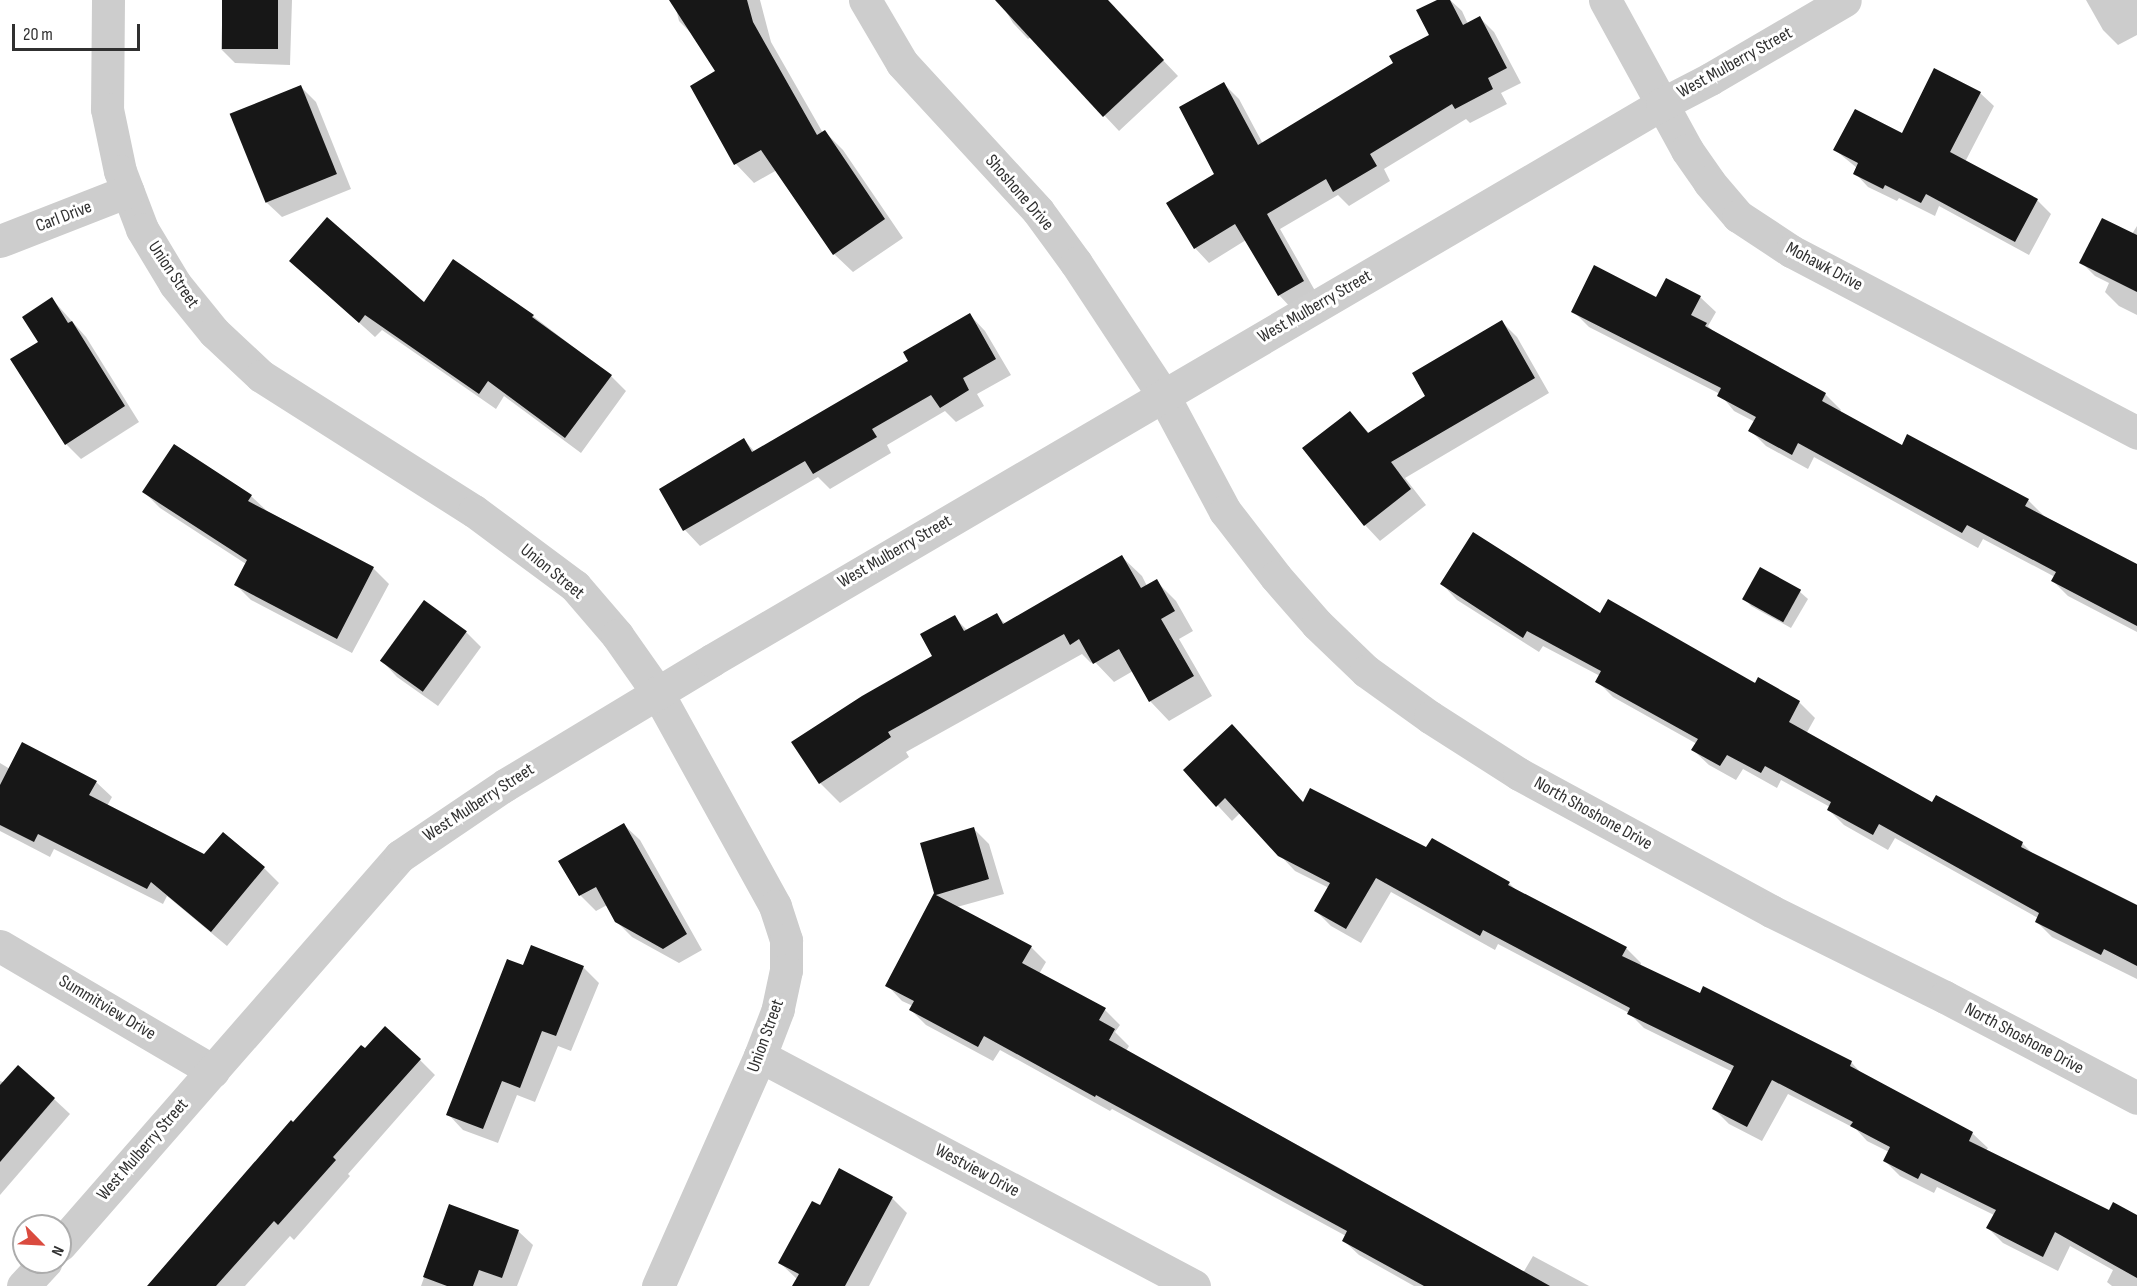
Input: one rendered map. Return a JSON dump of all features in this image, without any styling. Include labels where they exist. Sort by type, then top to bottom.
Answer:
[{"type":"street","name":"Union Street","points":[[108,0],[107,109],[120,171],[142,229],[174,284],[214,332],[261,376],[474,511],[575,586],[617,635],[657,692],[775,906],[786,940],[786,970],[778,1009],[760,1056],[658,1286]]},
{"type":"street","name":"Shoshone Drive","points":[[864,0],[902,63],[1038,211],[1162,395]]},
{"type":"street","name":"Mohawk Drive","points":[[1605,0],[1662,104],[1709,182],[1738,216],[1791,250],[2137,433]]},
{"type":"street","name":"West Mulberry Street","points":[[72,1231],[400,856],[505,784],[657,692],[1162,395],[1845,0]]},
{"type":"street","name":"Carl Drive","points":[[0,241],[128,192]]},
{"type":"street","name":"North Shoshone Drive","points":[[1162,395],[1233,520],[1276,577],[1317,624],[1375,677],[1430,717],[1519,774],[1771,911],[2137,1098]]},
{"type":"street","name":"Summitview Drive","points":[[0,946],[213,1071]]},
{"type":"street","name":"Westview Drive","points":[[760,1056],[1194,1286]]},
{"type":"street","points":[[23,1286],[34,1274]]},
{"type":"building","points":[[222,0],[278,0],[278,49],[222,49]]},
{"type":"building","points":[[669,0],[747,0],[753,22],[817,135],[825,130],[885,219],[833,255],[761,150],[734,165],[690,86],[715,71]]},
{"type":"building","points":[[995,0],[1108,0],[1164,60],[1103,117]]},
{"type":"building","points":[[1437,0],[1450,0],[1463,25],[1480,16],[1507,68],[1488,78],[1493,89],[1455,109],[1452,104],[1370,154],[1377,166],[1333,192],[1326,179],[1267,214],[1304,281],[1278,296],[1235,224],[1194,249],[1166,203],[1214,174],[1179,107],[1224,82],[1258,145],[1393,63],[1389,56],[1429,35],[1416,10]]},
{"type":"building","points":[[1934,68],[1981,92],[1950,152],[2038,199],[2015,242],[1926,194],[1921,203],[1885,185],[1883,189],[1853,174],[1858,163],[1833,150],[1855,109],[1902,133]]},
{"type":"building","points":[[301,85],[337,174],[266,203],[230,114]]},
{"type":"building","points":[[327,217],[424,302],[453,259],[534,315],[532,317],[612,375],[565,438],[488,381],[479,394],[365,315],[359,323],[289,261]]},
{"type":"building","points":[[2102,218],[2137,235],[2137,292],[2079,263]]},
{"type":"building","points":[[1594,265],[1656,297],[1666,278],[1701,296],[1691,315],[1707,323],[1705,326],[1826,393],[1822,401],[1902,445],[1907,434],[2029,499],[2025,506],[2137,564],[2137,626],[2051,581],[2056,572],[1967,525],[1962,533],[1798,443],[1792,455],[1748,431],[1756,417],[1717,396],[1721,388],[1571,312]]},
{"type":"building","points":[[52,297],[68,323],[72,321],[125,406],[65,445],[10,359],[38,342],[22,317]]},
{"type":"building","points":[[970,313],[996,359],[963,378],[969,390],[940,408],[931,395],[872,429],[877,437],[813,474],[805,461],[683,531],[659,489],[744,438],[752,452],[908,361],[903,352]]},
{"type":"building","points":[[1502,320],[1535,378],[1391,462],[1411,489],[1364,526],[1302,448],[1350,411],[1368,433],[1425,396],[1412,373]]},
{"type":"building","points":[[174,444],[252,495],[248,501],[374,567],[337,639],[234,585],[247,560],[142,492]]},
{"type":"building","points":[[1473,532],[1600,613],[1608,599],[1755,683],[1758,677],[1800,701],[1789,722],[1932,802],[1936,795],[2023,842],[2021,847],[2137,905],[2137,966],[2104,949],[2101,955],[2035,922],[2039,913],[1879,824],[1873,835],[1827,810],[1831,802],[1765,766],[1761,773],[1727,755],[1720,766],[1691,750],[1698,739],[1595,682],[1601,671],[1527,631],[1523,638],[1440,584]]},
{"type":"building","points":[[1122,555],[1141,588],[1157,579],[1175,611],[1161,619],[1194,676],[1149,702],[1119,649],[1093,664],[1079,639],[1070,645],[1064,634],[888,732],[891,737],[819,784],[791,742],[862,696],[932,656],[920,634],[955,615],[964,631],[997,613],[1003,624]]},
{"type":"building","points":[[1760,567],[1801,590],[1783,622],[1742,599]]},
{"type":"building","points":[[424,600],[467,631],[423,692],[380,661]]},
{"type":"building","points":[[1232,724],[1303,802],[1310,788],[1426,847],[1432,838],[1510,882],[1508,885],[1627,947],[1622,956],[1700,993],[1703,986],[1852,1061],[1850,1066],[1973,1132],[1969,1141],[2109,1210],[2113,1202],[2137,1215],[2137,1278],[2055,1232],[2043,1257],[1986,1228],[1996,1210],[1921,1173],[1918,1179],[1883,1161],[1890,1147],[1850,1126],[1853,1122],[1772,1080],[1747,1127],[1712,1109],[1734,1066],[1627,1014],[1630,1008],[1483,930],[1480,936],[1376,878],[1346,929],[1314,911],[1330,883],[1278,856],[1225,798],[1216,807],[1183,770]]},
{"type":"building","points":[[22,742],[97,781],[89,795],[204,854],[223,832],[265,867],[211,932],[151,882],[147,889],[38,834],[34,842],[0,825],[0,785]]},
{"type":"building","points":[[624,823],[687,934],[663,949],[615,922],[596,887],[579,896],[558,861]]},
{"type":"building","points":[[974,827],[989,879],[936,895],[1032,946],[1022,963],[1106,1008],[1099,1020],[1115,1029],[1109,1040],[1550,1286],[1424,1286],[1342,1241],[1347,1231],[1096,1095],[1095,1097],[984,1036],[978,1047],[909,1010],[914,1001],[885,986],[934,893],[920,843]]},
{"type":"building","points":[[531,945],[584,966],[556,1036],[542,1031],[520,1088],[502,1081],[483,1129],[446,1115],[507,959],[523,965]]},
{"type":"building","points":[[385,1026],[421,1059],[333,1157],[336,1160],[278,1225],[274,1221],[216,1286],[147,1286],[291,1120],[293,1122],[361,1045],[365,1048]]},
{"type":"building","points":[[18,1065],[55,1098],[0,1162],[0,1085]]},
{"type":"building","points":[[839,1168],[893,1197],[845,1286],[792,1286],[799,1274],[778,1263],[812,1201],[820,1205]]},
{"type":"building","points":[[449,1204],[519,1230],[502,1278],[479,1270],[473,1286],[447,1286],[423,1277]]}]
